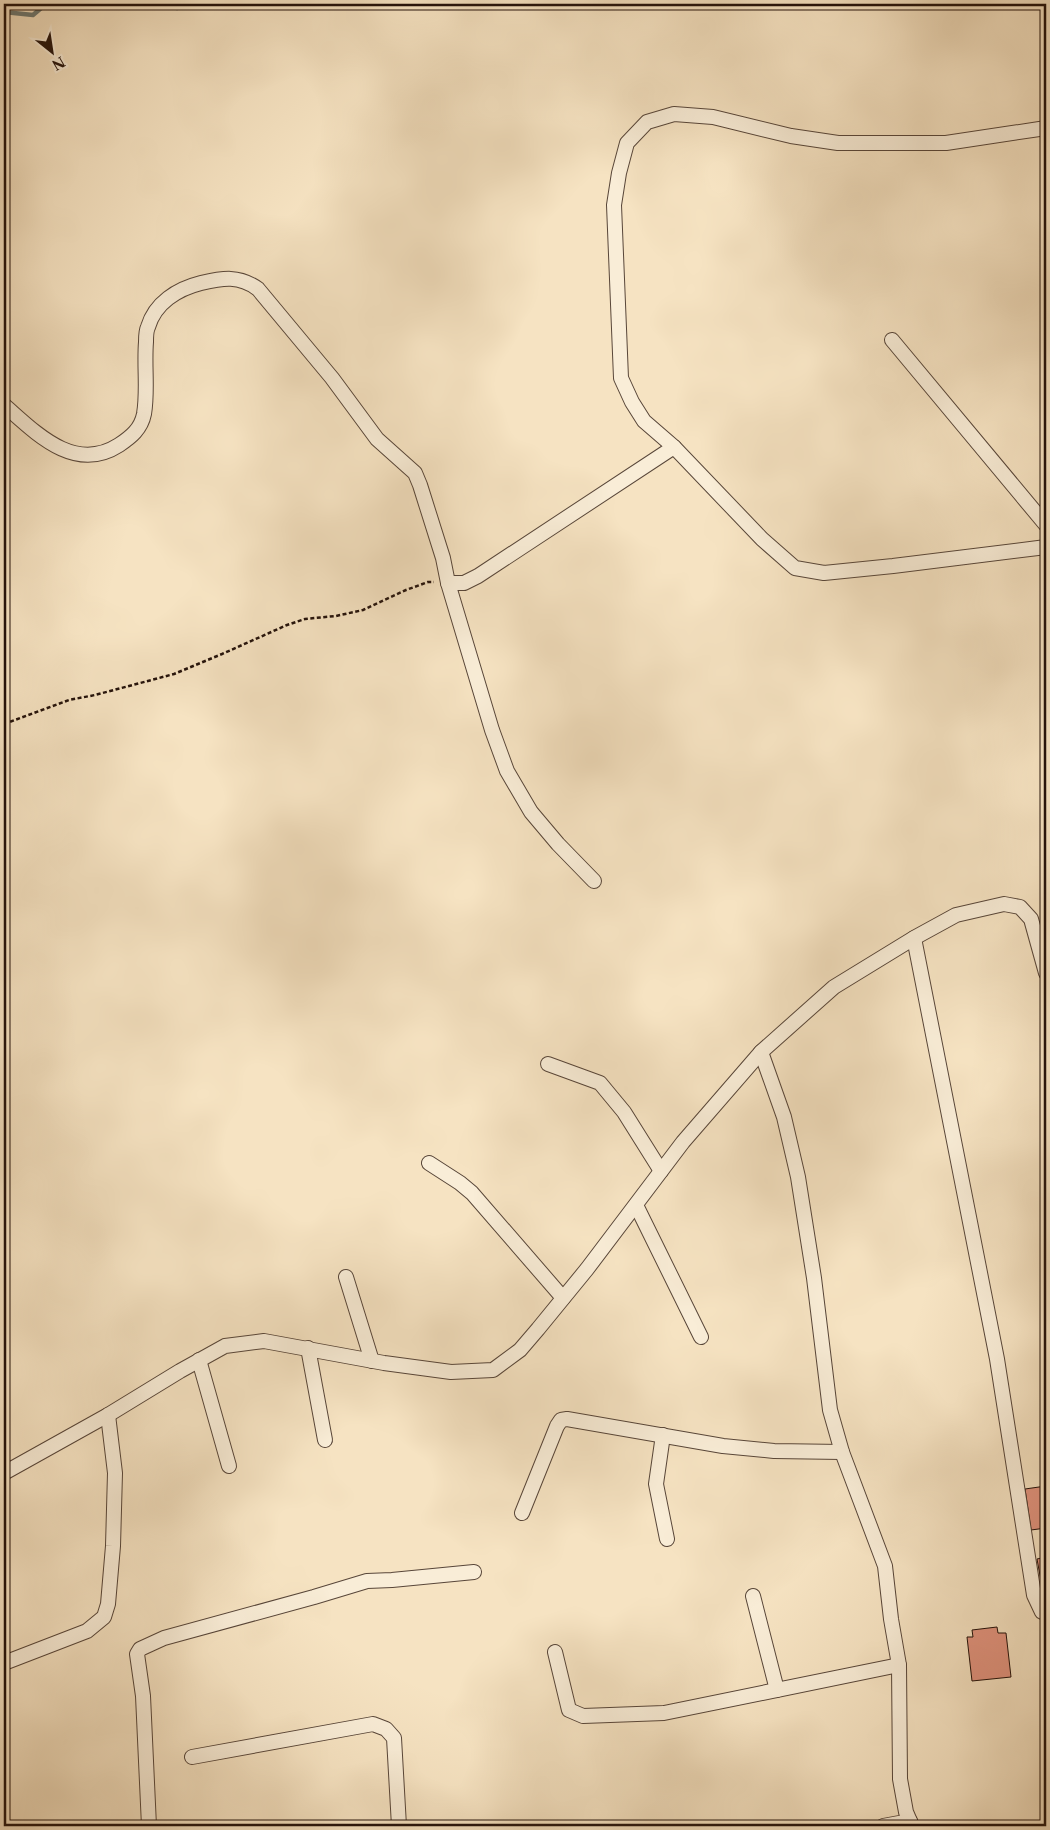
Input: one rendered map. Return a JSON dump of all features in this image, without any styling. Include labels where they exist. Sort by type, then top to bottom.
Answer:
[{"type":"street","points":[[1046,128],[946,142],[838,143],[791,136],[712,117],[674,114],[647,122],[627,143],[619,173],[614,205],[622,378],[632,402],[644,421],[674,447],[762,539],[795,568],[824,573],[1046,546]]},
{"type":"street","points":[[4,405],[52,445],[68,452],[86,455],[101,453],[115,448],[130,438],[138,428],[143,416],[146,399],[144,375],[147,327],[157,308],[168,298],[191,286],[216,279],[247,281],[258,289],[332,378],[377,439],[414,473],[420,485],[443,558],[448,583],[492,730],[508,771],[531,812],[558,844],[594,880]]},
{"type":"street","points":[[892,340],[1046,525]]},
{"type":"street","points":[[448,583],[464,583],[478,576],[674,447]]},
{"type":"street","points":[[4,1472],[108,1415],[225,1346],[264,1341],[372,1361],[451,1372],[492,1370],[520,1350],[636,1205],[683,1142],[761,1052],[834,987],[914,938],[956,915],[1004,904],[1020,906],[1031,919],[1046,973]]},
{"type":"street","points":[[914,938],[998,1359],[1034,1595],[1042,1612],[1046,1613]]},
{"type":"street","points":[[761,1052],[784,1117],[798,1177],[814,1278],[830,1410],[842,1452],[884,1566],[899,1665],[900,1779],[906,1812],[911,1824],[883,1826]]},
{"type":"street","points":[[548,1064],[600,1083],[624,1112],[661,1171]]},
{"type":"street","points":[[429,1163],[472,1193],[563,1298]]},
{"type":"street","points":[[636,1205],[701,1337]]},
{"type":"street","points":[[346,1277],[372,1361]]},
{"type":"street","points":[[308,1348],[324,1440]]},
{"type":"street","points":[[199,1360],[228,1466]]},
{"type":"street","points":[[4,1663],[87,1631],[104,1617],[108,1604],[113,1546],[115,1474],[108,1415]]},
{"type":"street","points":[[522,1513],[561,1420],[567,1419],[723,1446],[774,1451],[842,1452]]},
{"type":"street","points":[[663,1435],[656,1484],[667,1538]]},
{"type":"street","points":[[149,1826],[143,1696],[137,1654],[140,1649],[164,1638],[367,1581],[474,1572]]},
{"type":"street","points":[[753,1596],[777,1690]]},
{"type":"street","points":[[555,1652],[569,1710],[583,1716],[664,1713],[899,1665]]},
{"type":"street","points":[[192,1756],[373,1724],[386,1729],[394,1738],[399,1826]]},
{"type":"path","points":[[4,724],[68,700],[95,695],[174,674],[286,625],[305,619],[336,616],[363,610],[428,582],[448,583]]},
{"type":"building","points":[[1046,1486],[1046,1528],[1031,1530],[1025,1489]]},
{"type":"building","points":[[1046,1557],[1046,1591],[1043,1592],[1037,1559]]},
{"type":"building","points":[[997,1627],[998,1633],[1006,1633],[1011,1677],[972,1681],[967,1637],[973,1637],[972,1630]]},
{"type":"waterway","points":[[4,12],[33,15],[46,4]]},
{"type":"waterway","points":[[175,4],[177,8],[182,4]]}]
